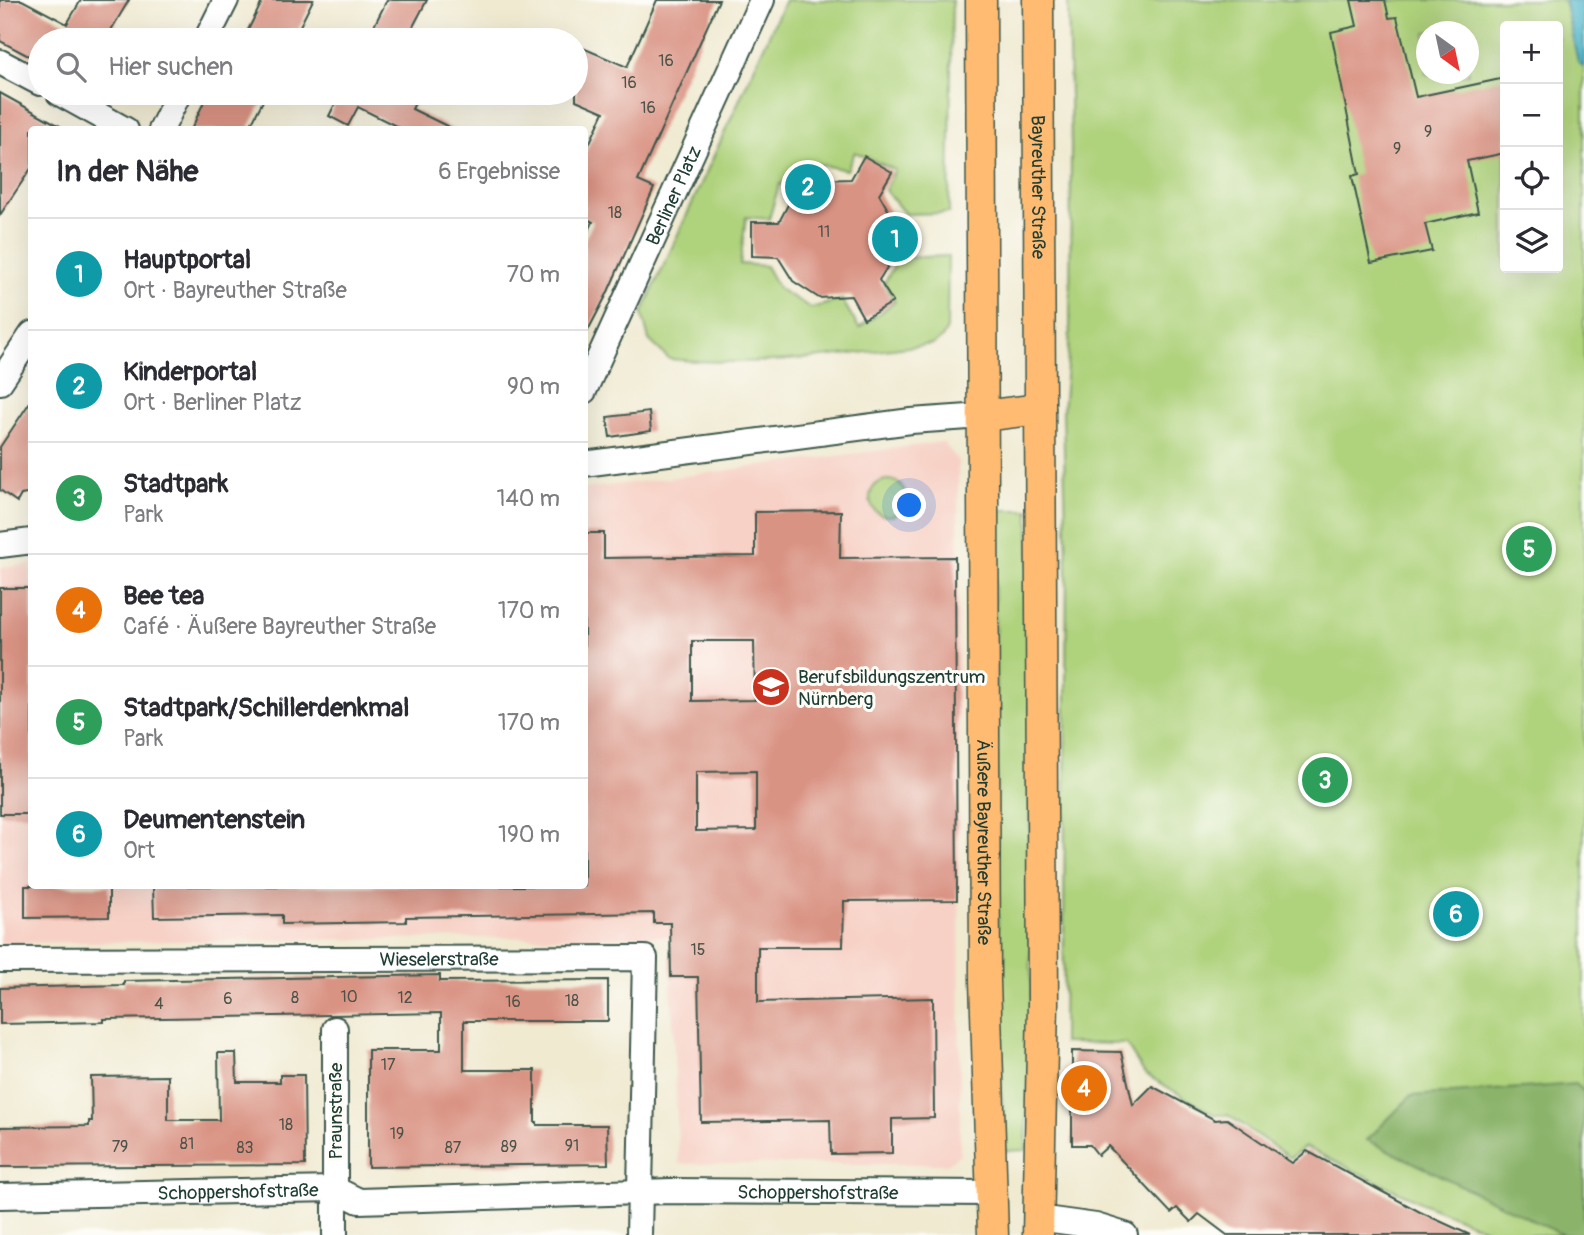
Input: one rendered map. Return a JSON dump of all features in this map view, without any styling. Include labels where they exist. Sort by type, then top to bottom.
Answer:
[{"type":"main road","name":"Äußere Bayreuther Straße","points":[[981,0],[985,981],[993,1235]]},
{"type":"main road","name":"Bayreuther Straße","points":[[1038,0],[1040,409]]},
{"type":"main road","points":[[983,416],[1040,409],[1043,1003],[1038,1226]]},
{"type":"street","points":[[212,28],[226,0]]},
{"type":"street","name":"Berliner Platz","points":[[588,375],[762,0]]},
{"type":"street","points":[[0,62],[28,77]]},
{"type":"street","points":[[81,105],[119,126]]},
{"type":"street","points":[[163,126],[173,105]]},
{"type":"street","points":[[0,382],[28,340]]},
{"type":"street","points":[[588,463],[911,421],[983,416]]},
{"type":"street","points":[[0,545],[28,542]]},
{"type":"street","name":"Wieselerstraße","points":[[0,960],[645,958],[641,1193]]},
{"type":"street","name":"Praunstraße","points":[[335,1029],[335,1235]]},
{"type":"street","name":"Schoppershofstraße","points":[[0,1196],[335,1189],[359,1201],[671,1191],[993,1193]]},
{"type":"street","points":[[639,1235],[641,1193]]},
{"type":"street","points":[[1038,1226],[1106,1228],[1125,1235]]},
{"type":"shaded area","name":"Berufsbildungszentrum Nürnberg","points":[[943,442],[958,461],[960,1154],[947,1164],[679,1164],[669,936],[0,943],[0,568],[28,564],[28,889],[588,889],[588,489]]},
{"type":"green space","points":[[785,0],[952,0],[949,213],[905,214],[885,190],[895,170],[855,152],[847,170],[817,164],[779,185],[769,219],[746,217],[740,264],[766,266],[779,289],[811,308],[842,300],[859,328],[895,302],[884,283],[899,258],[948,256],[947,329],[942,338],[933,344],[834,356],[736,362],[669,359],[649,340],[642,313]]},
{"type":"green space","points":[[1068,0],[1584,0],[1584,1235],[1500,1235],[1422,1203],[1305,1147],[1290,1158],[1228,1115],[1215,1115],[1145,1074],[1126,1044],[1063,1043],[1067,567],[1063,411],[1070,332],[1071,145]]},
{"type":"green space","points":[[888,480],[900,486],[906,498],[900,510],[888,516],[876,510],[870,498],[876,486]]},
{"type":"green space","points":[[994,510],[1029,510],[1031,1013],[1026,1150],[1005,1151],[999,1030]]},
{"type":"green space","points":[[1576,1084],[1584,1092],[1584,1235],[1563,1235],[1367,1140],[1411,1096]]},
{"type":"water","points":[[1564,0],[1584,0],[1584,67],[1578,62]]},
{"type":"building","points":[[0,0],[22,0],[67,24],[81,0],[129,0],[112,28],[28,28],[28,56],[0,41]]},
{"type":"building","points":[[263,0],[313,0],[299,28],[249,28]]},
{"type":"building","points":[[387,0],[427,0],[412,28],[373,28]]},
{"type":"building","points":[[657,0],[719,0],[638,181],[654,188],[588,330],[588,233],[593,222],[588,219],[588,146],[604,112],[588,105],[588,50],[627,67]]},
{"type":"building","points":[[1351,0],[1385,0],[1389,18],[1397,17],[1416,97],[1500,79],[1500,154],[1467,161],[1478,212],[1425,224],[1432,251],[1371,263],[1352,176],[1359,174],[1331,32],[1357,26]]},
{"type":"building","points":[[0,93],[60,126],[28,126],[28,173],[0,215]]},
{"type":"building","points":[[202,105],[261,105],[250,126],[193,126]]},
{"type":"building","points":[[334,105],[414,105],[412,109],[447,126],[396,126],[358,107],[348,126],[329,116]]},
{"type":"building","points":[[864,156],[892,172],[879,194],[895,222],[895,255],[879,280],[893,302],[864,319],[851,296],[819,298],[793,281],[778,257],[752,256],[752,222],[779,222],[792,197],[820,180],[851,179]]},
{"type":"building","points":[[28,405],[28,494],[21,495],[17,502],[0,490],[0,447]]},
{"type":"building","points":[[649,412],[651,431],[610,437],[607,417]]},
{"type":"building","name":"Berufsbildungszentrum Nürnberg","points":[[841,511],[840,558],[955,557],[957,900],[844,901],[843,947],[758,947],[758,1002],[933,998],[934,1118],[892,1119],[892,1153],[831,1154],[830,1120],[701,1122],[698,977],[671,977],[670,923],[654,923],[654,913],[406,917],[406,922],[282,924],[282,915],[154,917],[153,889],[588,889],[588,533],[604,533],[604,558],[755,556],[755,512]],"holes":[[[692,641],[754,641],[755,700],[692,701]],[[756,771],[756,830],[696,831],[696,772]]]},
{"type":"building","points":[[0,588],[28,588],[28,814],[0,814]]},
{"type":"building","points":[[25,886],[28,886],[28,889],[109,889],[109,917],[25,918]]},
{"type":"building","points":[[440,975],[440,981],[608,980],[608,1021],[464,1021],[464,1070],[535,1070],[537,1125],[607,1125],[608,1164],[368,1167],[368,1050],[441,1050],[441,1013],[104,1019],[104,1022],[0,1024],[0,988],[124,985],[124,981]]},
{"type":"building","points":[[1072,1051],[1121,1052],[1133,1105],[1152,1086],[1215,1120],[1227,1119],[1292,1163],[1307,1151],[1420,1212],[1470,1235],[1227,1235],[1199,1214],[1191,1222],[1177,1208],[1171,1213],[1108,1146],[1098,1155],[1090,1145],[1072,1145]]},
{"type":"building","points":[[218,1053],[236,1053],[237,1082],[280,1082],[280,1075],[304,1075],[305,1165],[0,1167],[0,1127],[89,1126],[89,1121],[92,1121],[91,1077],[168,1076],[168,1120],[219,1120]]},
{"type":"place","name":"Kinderportal","points":[[808,187]]},
{"type":"place","name":"Hauptportal","points":[[895,239]]},
{"type":"place","name":"Stadtpark/Schillerdenkmal","points":[[1529,549]]},
{"type":"place","name":"Berufsbildungszentrum Nürnberg","points":[[771,687]]},
{"type":"place","name":"Stadtpark","points":[[1325,780]]},
{"type":"place","name":"Deumentenstein","points":[[1456,914]]},
{"type":"place","name":"Bee tea","points":[[1084,1088]]}]
